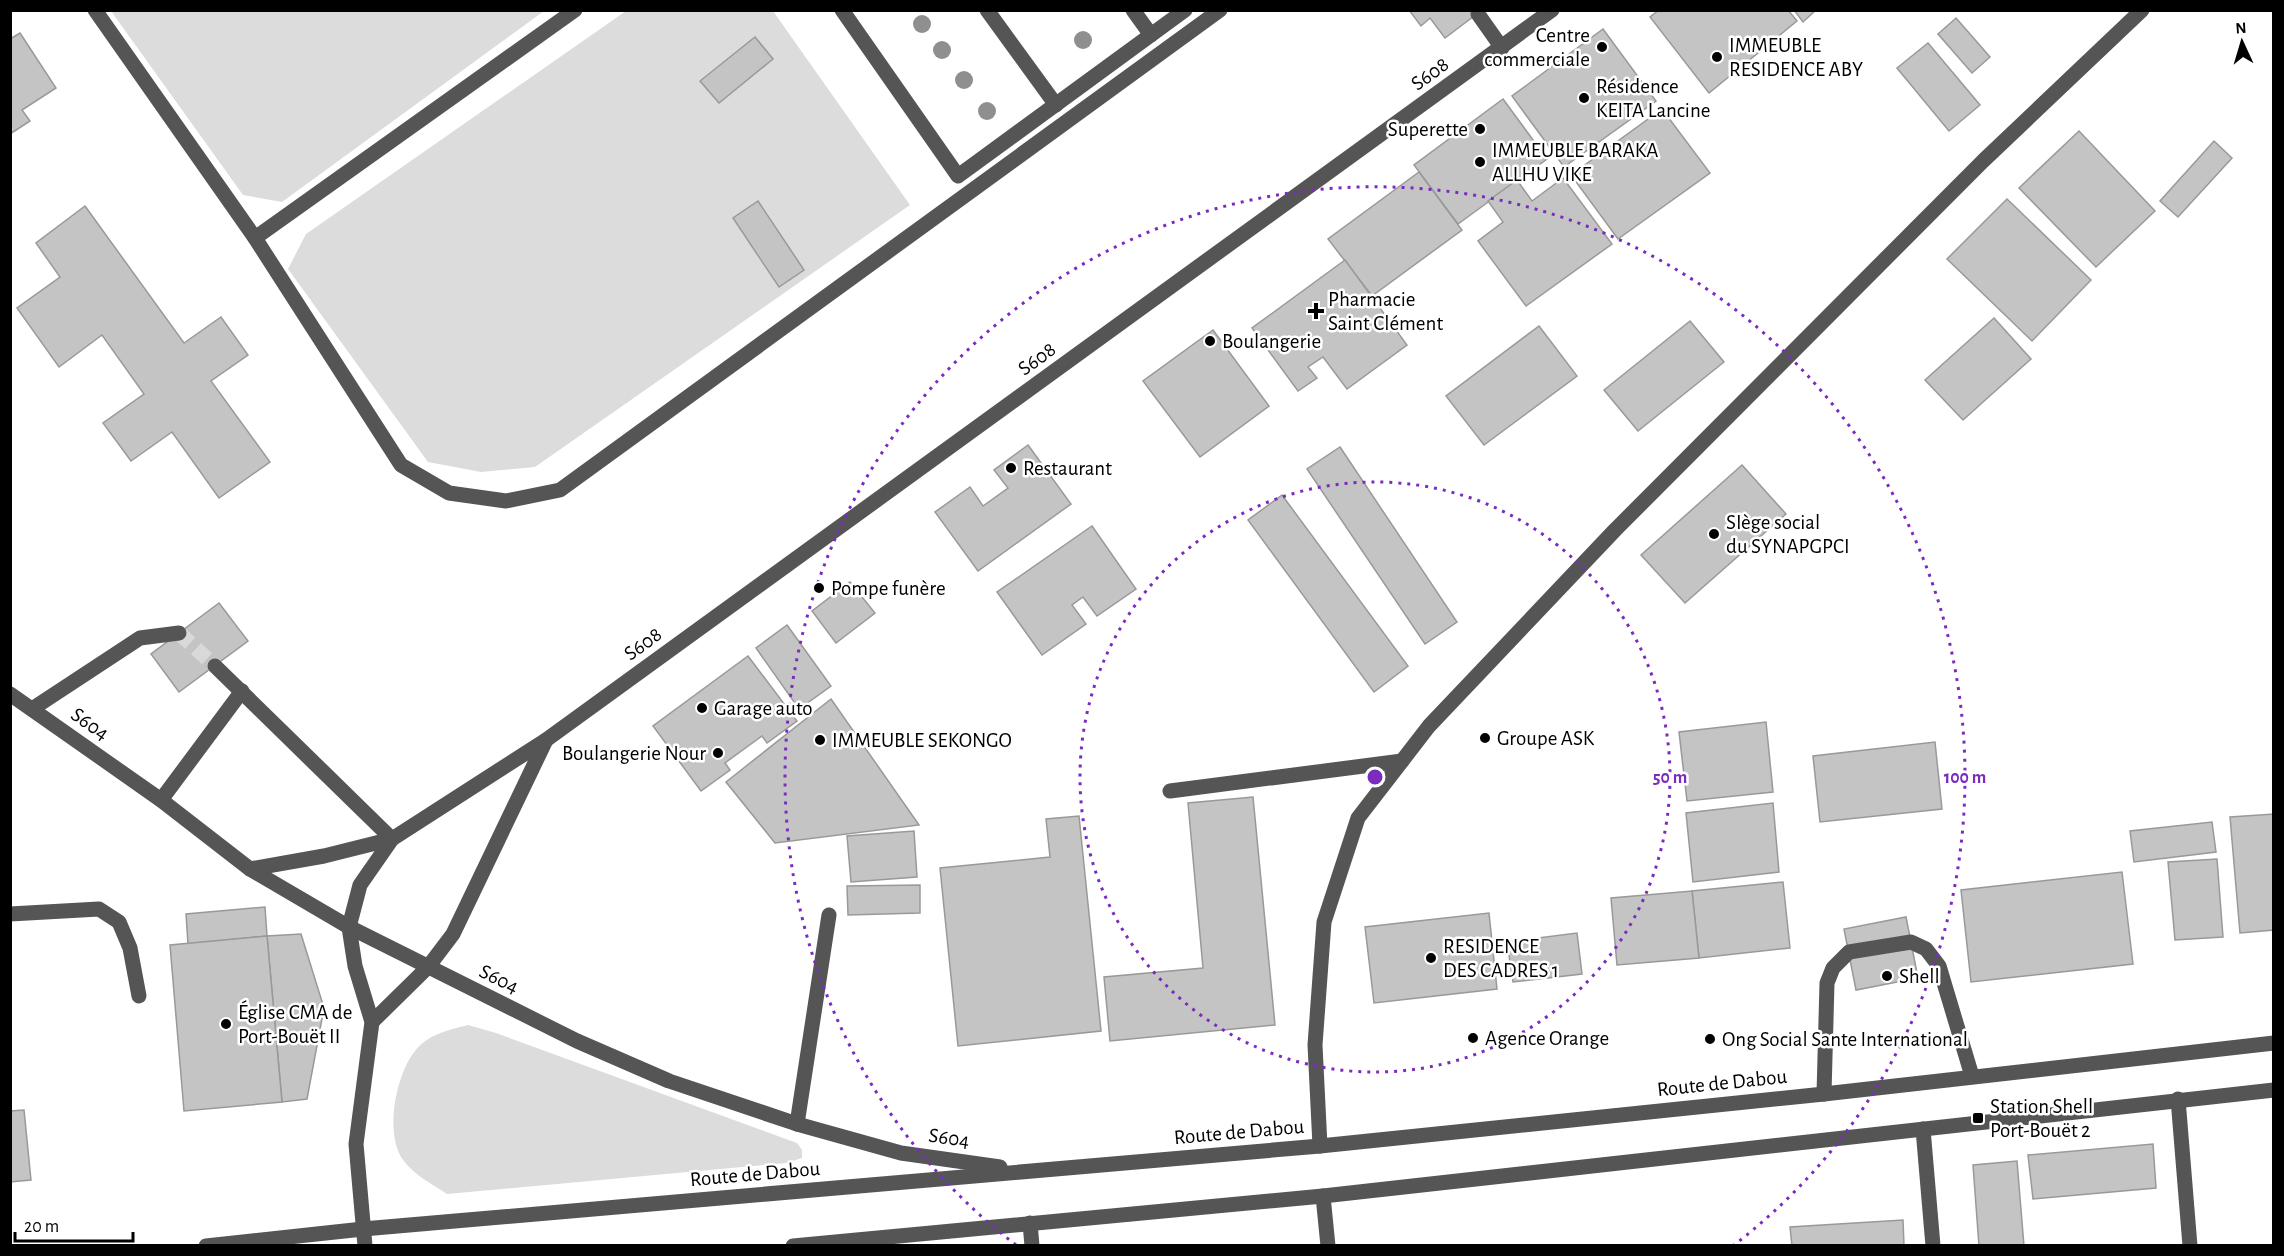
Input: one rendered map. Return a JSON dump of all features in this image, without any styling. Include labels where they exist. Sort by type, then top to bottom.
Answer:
[{"type":"street","points":[[95,10],[255,238],[401,465],[449,494],[506,501],[560,490],[1220,10]]},
{"type":"street","points":[[255,238],[575,10]]},
{"type":"street","points":[[842,10],[958,176],[1185,10]]},
{"type":"street","points":[[987,10],[1056,105]]},
{"type":"street","points":[[1133,10],[1151,35]]},
{"type":"street","name":"S608","points":[[349,927],[360,885],[392,839],[546,740],[1552,10]]},
{"type":"street","points":[[1320,1146],[1315,1045],[1324,922],[1358,818],[1428,726],[1615,530],[1983,161],[2142,10]]},
{"type":"street","points":[[1478,14],[1502,48]]},
{"type":"street","points":[[32,709],[141,638],[179,633]]},
{"type":"street","points":[[214,666],[392,839]]},
{"type":"street","points":[[161,800],[242,691]]},
{"type":"street","name":"S604","points":[[10,694],[161,800],[250,869],[349,927],[577,1041],[669,1081],[797,1124],[901,1153],[1027,1171]]},
{"type":"street","name":"S608","points":[[372,1022],[428,968],[453,934],[546,740]]},
{"type":"street","points":[[1170,791],[1401,761]]},
{"type":"street","points":[[250,869],[324,856],[392,839]]},
{"type":"street","points":[[10,914],[99,909],[119,922],[130,948],[139,996]]},
{"type":"street","points":[[797,1124],[829,915]]},
{"type":"street","points":[[349,927],[355,966],[372,1022],[356,1144],[365,1245]]},
{"type":"street","points":[[1824,1094],[1827,983],[1833,968],[1849,952],[1911,942],[1926,949],[1939,966],[1972,1076]]},
{"type":"street","name":"Route de Dabou","points":[[207,1245],[363,1229],[1320,1146],[1824,1094],[2274,1043]]},
{"type":"street","points":[[793,1245],[1323,1196],[2274,1090]]},
{"type":"street","points":[[2178,1099],[2190,1245]]},
{"type":"street","points":[[1923,1129],[1933,1245]]},
{"type":"street","points":[[1323,1196],[1328,1245]]},
{"type":"street","points":[[1030,1223],[1032,1245]]},
{"type":"shaded area","points":[[111,11],[544,11],[282,202],[243,195]]},
{"type":"shaded area","points":[[626,11],[773,11],[910,205],[535,467],[481,472],[428,462],[288,269],[306,234]]},
{"type":"shaded area","points":[[468,1025],[496,1033],[797,1143],[802,1150],[802,1158],[786,1163],[447,1194],[418,1175],[403,1160],[397,1149],[393,1120],[402,1074],[415,1051],[426,1040],[439,1033]]},
{"type":"building","points":[[1409,10],[1482,10],[1445,38],[1430,18],[1421,26]]},
{"type":"building","name":"IMMEUBLE RESIDENCE ABY","points":[[1659,10],[1788,10],[1797,21],[1709,93],[1650,17]]},
{"type":"building","points":[[1794,10],[1816,10],[1803,22]]},
{"type":"building","points":[[1956,18],[1990,57],[1972,73],[1938,34]]},
{"type":"building","name":"Résidence KEITA Lancine","points":[[1603,29],[1656,101],[1564,167],[1512,96]]},
{"type":"building","points":[[20,33],[56,88],[22,110],[30,121],[10,134],[10,39]]},
{"type":"building","points":[[755,37],[773,59],[719,103],[700,81]]},
{"type":"building","points":[[1928,43],[1980,105],[1949,131],[1897,68]]},
{"type":"building","name":"IMMEUBLE BARAKA ALLHU VIKE","points":[[1503,99],[1547,159],[1458,224],[1414,165]]},
{"type":"building","name":"Résidence KEITA Lancine","points":[[1662,109],[1710,173],[1618,239],[1571,175]]},
{"type":"building","points":[[2079,131],[2155,211],[2096,267],[2019,188]]},
{"type":"building","points":[[2214,141],[2232,158],[2178,217],[2160,201]]},
{"type":"building","points":[[1419,172],[1462,230],[1372,296],[1328,239]]},
{"type":"building","points":[[1563,178],[1612,244],[1526,306],[1478,241],[1503,222],[1488,201],[1517,180],[1532,201]]},
{"type":"building","points":[[2007,199],[2091,280],[2032,341],[1947,259]]},
{"type":"building","points":[[758,201],[804,270],[779,287],[733,218]]},
{"type":"building","points":[[85,206],[184,343],[221,317],[248,355],[211,381],[270,462],[219,498],[172,432],[131,461],[103,423],[144,394],[102,335],[59,367],[17,308],[60,277],[36,243]]},
{"type":"building","points":[[1345,260],[1407,345],[1347,389],[1323,357],[1308,367],[1317,378],[1298,391],[1252,328]]},
{"type":"building","points":[[1994,318],[2031,359],[1963,420],[1925,380]]},
{"type":"building","points":[[1690,321],[1724,362],[1638,431],[1604,390]]},
{"type":"building","points":[[1539,326],[1577,376],[1484,445],[1446,396]]},
{"type":"building","points":[[1213,330],[1269,406],[1200,457],[1143,381]]},
{"type":"building","points":[[1028,445],[1071,504],[978,571],[935,512],[970,487],[983,506],[1008,488],[994,470]]},
{"type":"building","points":[[1340,447],[1457,622],[1425,644],[1307,469]]},
{"type":"building","name":"SIège social du SYNAPGPCI","points":[[1742,465],[1786,514],[1685,603],[1641,555]]},
{"type":"building","points":[[1282,495],[1408,666],[1374,692],[1248,520]]},
{"type":"building","points":[[1092,526],[1136,589],[1097,616],[1083,597],[1072,605],[1086,624],[1042,655],[997,592]]},
{"type":"building","points":[[850,582],[875,613],[836,643],[812,611]]},
{"type":"building","points":[[219,603],[248,641],[179,692],[151,654]]},
{"type":"building","points":[[787,625],[831,686],[799,709],[756,648]]},
{"type":"building","points":[[748,656],[797,721],[767,743],[762,736],[725,763],[730,770],[701,791],[653,726]]},
{"type":"building","name":"IMMEUBLE SEKONGO","points":[[831,699],[919,825],[775,843],[726,782]]},
{"type":"building","points":[[1766,722],[1773,792],[1687,801],[1679,732]]},
{"type":"building","points":[[1935,742],[1942,809],[1820,822],[1813,756]]},
{"type":"building","points":[[1253,797],[1275,1025],[1110,1041],[1104,977],[1203,968],[1188,803]]},
{"type":"building","points":[[1773,803],[1779,872],[1693,882],[1686,813]]},
{"type":"building","points":[[2274,814],[2274,930],[2240,933],[2230,817]]},
{"type":"building","points":[[1079,816],[1101,1031],[958,1046],[940,868],[1050,857],[1046,819]]},
{"type":"building","points":[[2212,822],[2216,852],[2134,862],[2130,831]]},
{"type":"building","points":[[914,831],[917,877],[851,882],[847,836]]},
{"type":"building","points":[[2217,859],[2223,937],[2175,940],[2168,862]]},
{"type":"building","points":[[2122,872],[2133,964],[1971,982],[1961,890]]},
{"type":"building","points":[[1783,882],[1790,948],[1699,958],[1692,891]]},
{"type":"building","points":[[920,885],[920,913],[848,915],[847,886]]},
{"type":"building","points":[[1692,891],[1699,958],[1617,965],[1611,898]]},
{"type":"building","points":[[265,907],[267,936],[188,944],[186,914]]},
{"type":"building","name":"RESIDENCE DES CADRES 1","points":[[1489,913],[1497,989],[1374,1003],[1365,927]]},
{"type":"building","points":[[1906,917],[1918,978],[1856,990],[1844,929]]},
{"type":"building","points":[[1577,933],[1582,974],[1513,982],[1507,942]]},
{"type":"building","points":[[301,934],[324,1008],[307,1099],[282,1102],[267,936]]},
{"type":"building","name":"Église CMA de Port-Bouët II","points":[[267,936],[282,1102],[184,1111],[170,945]]},
{"type":"building","points":[[24,1110],[31,1180],[10,1182],[10,1111]]},
{"type":"building","points":[[2153,1144],[2156,1188],[2033,1199],[2028,1155]]},
{"type":"building","points":[[2017,1161],[2024,1246],[1979,1246],[1973,1165]]},
{"type":"building","points":[[1903,1220],[1904,1246],[1792,1246],[1790,1227]]},
{"type":"tunnel","points":[[179,633],[215,666]]},
{"type":"place","name":"Centre commerciale","points":[[1602,47]]},
{"type":"place","name":"IMMEUBLE RESIDENCE ABY","points":[[1717,57]]},
{"type":"place","name":"Résidence KEITA Lancine","points":[[1584,98]]},
{"type":"place","name":"Superette","points":[[1480,129]]},
{"type":"place","name":"IMMEUBLE BARAKA ALLHU VIKE","points":[[1480,162]]},
{"type":"place","name":"Pharmacie Saint Clément","points":[[1316,311]]},
{"type":"place","name":"Boulangerie","points":[[1210,341]]},
{"type":"place","name":"Restaurant","points":[[1011,468]]},
{"type":"place","name":"SIège social du SYNAPGPCI","points":[[1714,534]]},
{"type":"place","name":"Pompe funère","points":[[819,588]]},
{"type":"place","name":"Garage auto","points":[[702,708]]},
{"type":"place","name":"Groupe ASK","points":[[1485,738]]},
{"type":"place","name":"IMMEUBLE SEKONGO","points":[[820,740]]},
{"type":"place","name":"Boulangerie Nour","points":[[718,753]]},
{"type":"place","name":"RESIDENCE DES CADRES 1","points":[[1431,958]]},
{"type":"place","name":"Shell","points":[[1887,976]]},
{"type":"place","name":"Église CMA de Port-Bouët II","points":[[226,1024]]},
{"type":"place","name":"Agence Orange","points":[[1473,1038]]},
{"type":"place","name":"Ong Social Sante International","points":[[1710,1039]]},
{"type":"place","name":"Station Shell Port-Bouët 2","points":[[1978,1118]]}]
